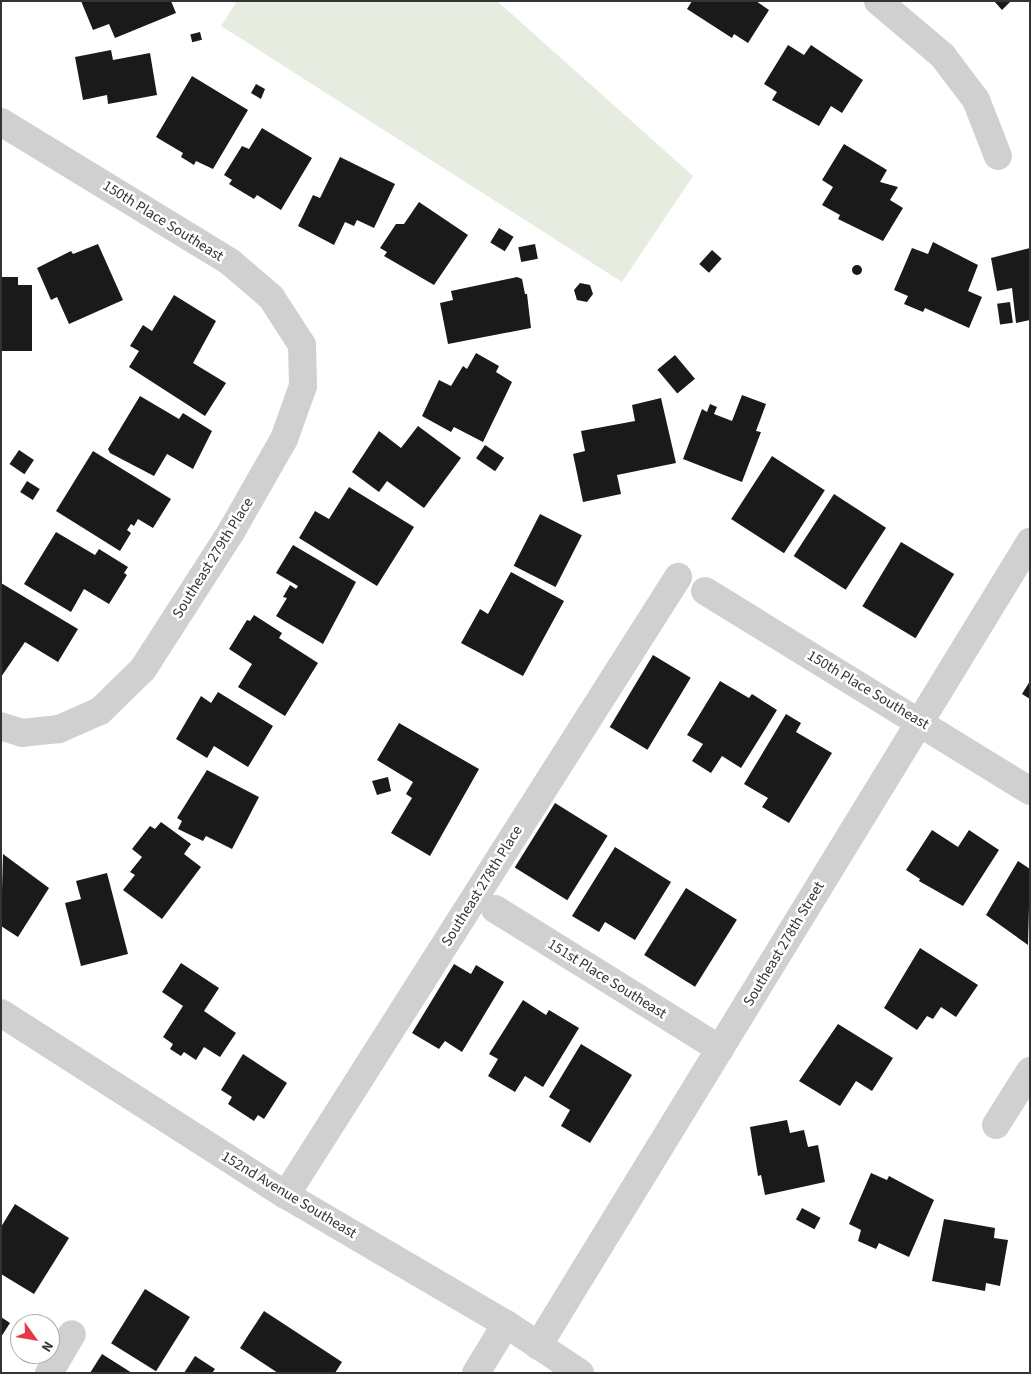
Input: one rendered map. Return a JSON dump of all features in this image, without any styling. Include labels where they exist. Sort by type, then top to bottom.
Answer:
[{"type":"street","points":[[878,1],[942,55],[976,100],[998,156]]},
{"type":"street","name":"150th Place Southeast","points":[[1,122],[230,262],[271,297],[302,345]]},
{"type":"street","name":"Southeast 279th Place","points":[[1,726],[22,733],[59,729],[100,711],[143,669],[231,532],[284,438],[303,386],[302,345]]},
{"type":"street","name":"Southeast 278th Street","points":[[538,1346],[1030,542]]},
{"type":"street","name":"Southeast 278th Place","points":[[286,1195],[678,577]]},
{"type":"street","name":"150th Place Southeast","points":[[705,591],[920,721],[1030,791]]},
{"type":"street","name":"151st Place Southeast","points":[[495,909],[720,1049]]},
{"type":"street","name":"152nd Avenue Southeast","points":[[1,1013],[286,1195],[506,1324],[580,1373]]},
{"type":"street","points":[[996,1124],[1030,1071]]},
{"type":"street","points":[[476,1373],[506,1324]]},
{"type":"street","points":[[49,1373],[72,1334]]},
{"type":"shaded area","points":[[237,1],[497,1],[693,176],[622,282],[221,26]]},
{"type":"building","points":[[81,1],[171,1],[176,13],[115,38],[109,24],[93,30]]},
{"type":"building","points":[[692,1],[756,1],[769,10],[748,43],[734,34],[732,38],[687,9]]},
{"type":"building","points":[[994,1],[1011,1],[1002,10]]},
{"type":"building","points":[[200,32],[202,40],[192,42],[190,34]]},
{"type":"building","points":[[788,45],[804,55],[811,45],[863,80],[842,113],[831,106],[819,126],[772,100],[777,92],[764,84]]},
{"type":"building","points":[[111,50],[113,60],[150,53],[157,95],[108,104],[107,95],[83,100],[75,57]]},
{"type":"building","points":[[192,76],[248,110],[213,169],[196,161],[194,165],[181,157],[183,153],[156,137]]},
{"type":"building","points":[[256,84],[265,89],[261,99],[251,93]]},
{"type":"building","points":[[262,128],[312,158],[281,210],[257,195],[254,199],[229,184],[232,180],[224,175],[242,146],[249,149]]},
{"type":"building","points":[[844,144],[887,170],[880,182],[898,187],[890,200],[903,208],[883,241],[838,219],[840,215],[822,205],[833,187],[822,180]]},
{"type":"building","points":[[340,157],[395,184],[374,228],[357,220],[354,226],[345,222],[334,245],[298,226],[313,195],[320,198]]},
{"type":"building","points":[[419,202],[468,235],[434,285],[384,256],[387,252],[380,248],[396,224],[404,224]]},
{"type":"building","points":[[499,228],[514,237],[505,251],[490,243]]},
{"type":"building","points":[[933,242],[978,265],[968,291],[982,297],[969,328],[925,308],[923,312],[904,304],[908,296],[894,290],[912,248],[928,254]]},
{"type":"building","points":[[98,244],[123,300],[69,324],[57,297],[51,300],[37,268],[71,251],[73,254]]},
{"type":"building","points":[[535,244],[538,259],[521,262],[518,247]]},
{"type":"building","points":[[1030,248],[1030,320],[1016,323],[1012,288],[997,291],[991,258]]},
{"type":"building","points":[[712,250],[722,259],[709,273],[699,264]]},
{"type":"building","points":[[855,265],[859,265],[862,270],[861,274],[855,275],[852,272],[852,268]]},
{"type":"building","points":[[1,277],[18,277],[18,285],[32,285],[32,351],[1,351]]},
{"type":"building","points":[[517,277],[522,279],[525,294],[527,294],[531,328],[448,344],[440,303],[453,300],[451,291]]},
{"type":"building","points":[[580,283],[590,285],[593,294],[587,302],[577,300],[574,290]]},
{"type":"building","points":[[174,295],[216,321],[193,363],[226,383],[205,416],[129,367],[139,351],[130,346],[143,325],[152,331]]},
{"type":"building","points":[[1010,302],[1013,323],[1000,325],[997,304]]},
{"type":"building","points":[[476,353],[499,366],[496,372],[512,382],[483,442],[454,427],[451,432],[422,416],[439,380],[451,386],[463,366],[467,369]]},
{"type":"building","points":[[675,355],[695,379],[677,394],[657,370]]},
{"type":"building","points":[[742,395],[766,404],[756,431],[761,432],[742,482],[683,459],[702,409],[707,412],[710,404],[717,407],[714,414],[732,421]]},
{"type":"building","points":[[140,396],[179,419],[183,413],[212,431],[193,469],[167,454],[154,476],[110,453],[108,449]]},
{"type":"building","points":[[661,398],[676,463],[617,475],[621,494],[583,502],[573,454],[585,451],[581,431],[635,421],[632,405]]},
{"type":"building","points":[[418,426],[461,458],[424,508],[387,481],[379,492],[352,472],[379,431],[401,448]]},
{"type":"building","points":[[485,445],[504,458],[495,471],[476,458]]},
{"type":"building","points":[[19,450],[34,460],[24,474],[9,464]]},
{"type":"building","points":[[93,451],[171,499],[153,528],[138,519],[134,526],[131,524],[127,530],[131,533],[120,551],[56,511]]},
{"type":"building","points":[[772,456],[825,490],[784,553],[731,519]]},
{"type":"building","points":[[27,481],[40,489],[33,500],[20,492]]},
{"type":"building","points":[[349,487],[414,527],[377,586],[299,538],[315,511],[329,519]]},
{"type":"building","points":[[834,494],[886,528],[846,590],[794,556]]},
{"type":"building","points":[[540,514],[582,535],[556,587],[514,566]]},
{"type":"building","points":[[56,532],[95,555],[99,549],[128,567],[124,573],[127,575],[109,604],[84,589],[71,612],[24,584]]},
{"type":"building","points":[[901,542],[954,574],[916,638],[862,606]]},
{"type":"building","points":[[293,545],[356,582],[323,644],[276,616],[287,598],[283,597],[290,585],[296,589],[298,586],[276,573]]},
{"type":"building","points":[[511,572],[564,601],[523,676],[461,643],[480,609],[488,614]]},
{"type":"building","points":[[1,583],[78,629],[58,662],[25,642],[1,677]]},
{"type":"building","points":[[254,615],[282,633],[279,638],[318,663],[285,716],[238,687],[252,664],[229,649],[247,620],[250,621]]},
{"type":"building","points":[[653,655],[691,678],[647,750],[610,727]]},
{"type":"building","points":[[720,681],[749,698],[752,694],[777,710],[741,768],[722,756],[711,773],[692,761],[703,744],[687,735]]},
{"type":"building","points":[[1030,681],[1030,699],[1022,694]]},
{"type":"building","points":[[218,692],[273,726],[248,767],[214,746],[207,758],[176,739],[201,696],[211,703]]},
{"type":"building","points":[[786,714],[801,723],[796,732],[832,753],[789,823],[762,807],[768,798],[744,784]]},
{"type":"building","points":[[399,723],[479,769],[430,856],[391,833],[412,798],[406,794],[413,782],[377,760]]},
{"type":"building","points":[[207,770],[259,797],[232,849],[206,836],[203,841],[178,829],[182,821],[177,818]]},
{"type":"building","points":[[388,777],[391,791],[377,795],[372,781]]},
{"type":"building","points":[[555,803],[608,836],[567,900],[515,867]]},
{"type":"building","points":[[161,822],[191,844],[184,854],[201,867],[162,919],[123,890],[135,875],[130,872],[142,857],[132,849],[150,826],[155,829]]},
{"type":"building","points":[[932,830],[958,847],[969,830],[999,850],[963,906],[919,881],[920,879],[906,870]]},
{"type":"building","points":[[615,847],[671,882],[635,940],[605,922],[599,932],[572,916]]},
{"type":"building","points":[[3,854],[49,888],[18,937],[1,926]]},
{"type":"building","points":[[1018,861],[1030,869],[1028,945],[986,915]]},
{"type":"building","points":[[107,873],[128,954],[81,966],[65,903],[81,899],[76,881]]},
{"type":"building","points":[[686,888],[737,920],[695,987],[644,955]]},
{"type":"building","points":[[920,948],[978,985],[956,1017],[941,1007],[933,1019],[927,1016],[917,1030],[884,1008]]},
{"type":"building","points":[[181,963],[219,988],[204,1011],[236,1033],[220,1057],[204,1047],[196,1060],[184,1052],[181,1056],[170,1049],[173,1044],[163,1037],[183,1006],[162,992]]},
{"type":"building","points":[[454,964],[471,974],[476,965],[504,982],[462,1052],[445,1041],[439,1049],[412,1033]]},
{"type":"building","points":[[523,1000],[546,1015],[549,1010],[579,1028],[543,1087],[525,1076],[515,1092],[488,1076],[498,1059],[489,1054]]},
{"type":"building","points":[[838,1024],[893,1058],[872,1091],[856,1081],[840,1106],[799,1081]]},
{"type":"building","points":[[581,1044],[632,1075],[590,1143],[561,1126],[570,1110],[549,1097]]},
{"type":"building","points":[[243,1054],[287,1083],[264,1119],[258,1115],[254,1121],[228,1104],[232,1097],[221,1090]]},
{"type":"building","points":[[787,1120],[790,1133],[804,1130],[808,1147],[818,1145],[825,1182],[765,1195],[761,1175],[758,1176],[750,1127]]},
{"type":"building","points":[[871,1173],[887,1180],[889,1176],[934,1200],[909,1257],[879,1243],[876,1249],[858,1241],[861,1230],[849,1224]]},
{"type":"building","points":[[15,1204],[69,1238],[34,1294],[1,1274],[1,1227]]},
{"type":"building","points":[[802,1208],[821,1218],[814,1229],[796,1219]]},
{"type":"building","points":[[944,1219],[995,1228],[994,1238],[1008,1240],[1000,1286],[986,1283],[985,1291],[932,1281]]},
{"type":"building","points":[[145,1289],[190,1317],[156,1371],[111,1343]]},
{"type":"building","points":[[264,1311],[342,1362],[335,1373],[278,1373],[240,1348]]},
{"type":"building","points":[[1,1317],[10,1323],[1,1337]]},
{"type":"building","points":[[102,1354],[132,1373],[90,1373]]},
{"type":"building","points":[[195,1356],[215,1369],[212,1373],[184,1373]]}]
